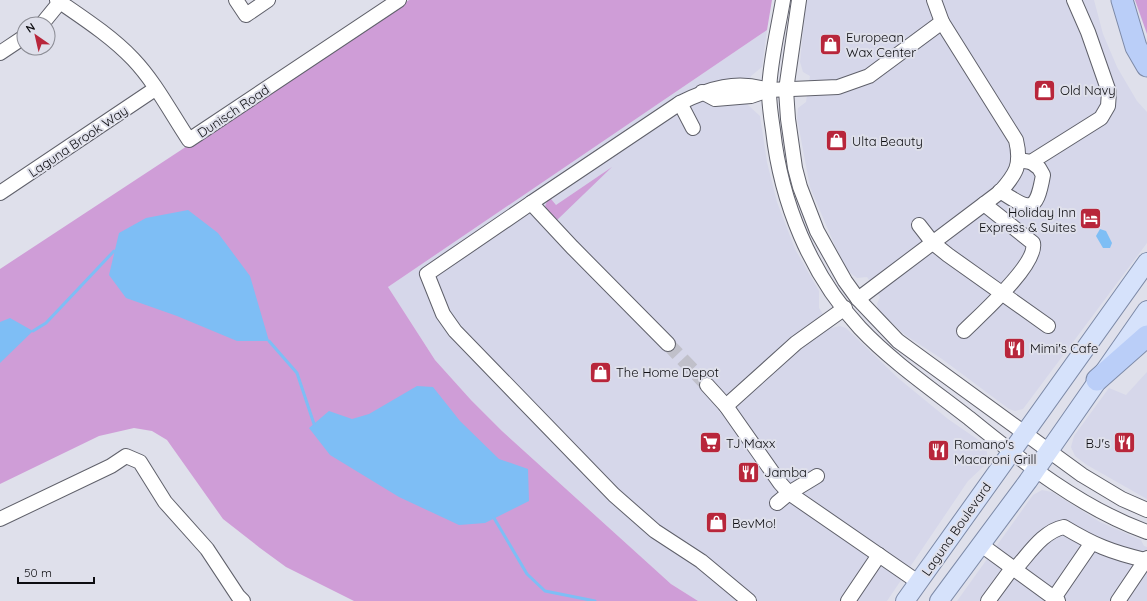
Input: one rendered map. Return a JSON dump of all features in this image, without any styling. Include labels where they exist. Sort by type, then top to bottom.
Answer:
[{"type":"highway","points":[[1122,0],[1136,47],[1147,66]]},
{"type":"highway","points":[[1097,380],[1147,336]]},
{"type":"main road","name":"Laguna Boulevard","points":[[905,601],[1010,451],[1147,262]]},
{"type":"main road","name":"Laguna Boulevard","points":[[939,601],[1049,451],[1147,310]]},
{"type":"street","points":[[236,0],[246,15],[268,0]]},
{"type":"street","name":"Dunisch Road","points":[[59,1],[117,44],[133,59],[189,140],[399,0]]},
{"type":"street","points":[[783,0],[769,90],[774,143],[779,172],[790,211],[804,243],[820,271],[845,308],[860,328],[887,352],[1010,451],[1094,508],[1147,532]]},
{"type":"street","points":[[799,0],[786,90],[788,119],[795,168],[800,187],[817,231],[833,262],[858,299],[898,341],[1082,475],[1122,499],[1147,510]]},
{"type":"street","points":[[934,0],[942,22],[1010,129],[1025,161],[1039,168],[1043,176],[1036,202],[1031,206],[1023,206],[1000,191]]},
{"type":"street","points":[[858,299],[1000,191],[1011,180],[1016,170],[1025,161],[1101,118],[1108,106],[1109,92],[1088,32],[1074,0]]},
{"type":"street","points":[[48,16],[59,1]]},
{"type":"street","points":[[749,601],[706,565],[655,531],[614,495],[455,331],[443,314],[427,274],[680,103],[702,92],[718,87],[754,85],[769,90],[838,87],[859,80],[882,68],[942,22]]},
{"type":"street","points":[[0,53],[16,42]]},
{"type":"street","name":"Laguna Brook Way","points":[[0,193],[155,89]]},
{"type":"street","points":[[680,103],[693,128]]},
{"type":"street","points":[[532,203],[572,247],[668,344]]},
{"type":"street","points":[[964,331],[1002,294],[1030,260],[1034,248],[1032,243],[984,204]]},
{"type":"street","points":[[919,225],[933,243],[1048,326]]},
{"type":"street","points":[[726,406],[796,343],[845,308]]},
{"type":"street","points":[[708,385],[726,406],[780,483],[789,493],[918,582]]},
{"type":"street","points":[[0,519],[111,466],[126,456],[134,458],[140,462],[165,502],[207,549],[237,599]]},
{"type":"street","points":[[777,503],[789,493],[817,476]]},
{"type":"street","points":[[988,601],[1014,568],[1047,534],[1055,529],[1064,527],[1091,544],[1116,554],[1146,559],[1118,601]]},
{"type":"street","points":[[980,544],[1056,599],[1091,544]]},
{"type":"street","points":[[848,601],[879,555]]},
{"type":"shaded area","points":[[409,0],[772,0],[767,30],[388,287],[435,360],[471,400],[502,431],[671,584],[698,601],[354,601],[286,567],[223,519],[167,440],[152,431],[134,428],[99,436],[0,484],[0,269]]},
{"type":"shaded area","points":[[806,0],[1094,0],[1103,34],[1117,67],[1137,101],[1147,112],[1147,243],[1023,409],[1015,411],[1009,409],[942,359],[905,335],[878,310],[877,304],[880,297],[867,277],[857,278],[848,271],[835,246],[810,187],[797,118],[798,108],[806,102],[810,76],[803,72],[800,62]]},
{"type":"shaded area","points":[[1135,0],[1147,0],[1147,34]]},
{"type":"shaded area","points":[[767,30],[762,67],[751,76],[748,105],[760,116],[767,162],[777,202],[795,249],[819,291],[819,308],[832,328],[840,326],[846,328],[898,378],[948,419],[980,441],[987,452],[987,460],[984,466],[968,481],[887,601],[698,601],[671,584],[502,431],[471,400],[435,360],[388,287]]},
{"type":"shaded area","points":[[612,167],[556,221],[545,209],[546,202],[551,199],[556,205]]},
{"type":"shaded area","points":[[1147,372],[1147,499],[1087,465],[1075,456],[1071,447],[1074,436],[1109,388],[1126,395]]},
{"type":"shaded area","points":[[1042,490],[1052,492],[1100,522],[1141,540],[1144,546],[1147,547],[1147,601],[957,601],[1033,495]]},
{"type":"water","points":[[188,210],[218,233],[250,276],[269,341],[237,341],[177,316],[126,298],[109,275],[119,233],[146,218]]},
{"type":"water","points":[[1100,229],[1106,231],[1112,243],[1110,248],[1103,248],[1096,236]]},
{"type":"water","points":[[10,318],[33,331],[0,363],[0,322]]},
{"type":"water","points":[[417,386],[433,387],[460,421],[499,459],[528,469],[529,501],[485,523],[459,525],[399,497],[330,455],[309,428],[329,411],[352,419],[369,414]]},
{"type":"waterway","points":[[33,331],[46,323],[114,251]]},
{"type":"waterway","points":[[269,341],[297,373],[314,424]]},
{"type":"waterway","points":[[494,518],[527,574],[545,591],[595,601]]},
{"type":"tunnel","points":[[668,344],[707,385]]},
{"type":"place","name":"European Wax Center","points":[[830,44]]},
{"type":"place","name":"Old Navy","points":[[1045,90]]},
{"type":"place","name":"Ulta Beauty","points":[[837,141]]},
{"type":"place","name":"Holiday Inn Express & Suites","points":[[1091,219]]},
{"type":"place","name":"Mimi's Cafe","points":[[1014,348]]},
{"type":"place","name":"The Home Depot","points":[[600,372]]},
{"type":"place","name":"TJ Maxx","points":[[711,443]]},
{"type":"place","name":"BJ's","points":[[1125,443]]},
{"type":"place","name":"Romano's Macaroni Grill","points":[[939,451]]},
{"type":"place","name":"Jamba","points":[[748,472]]},
{"type":"place","name":"BevMo!","points":[[716,523]]}]
